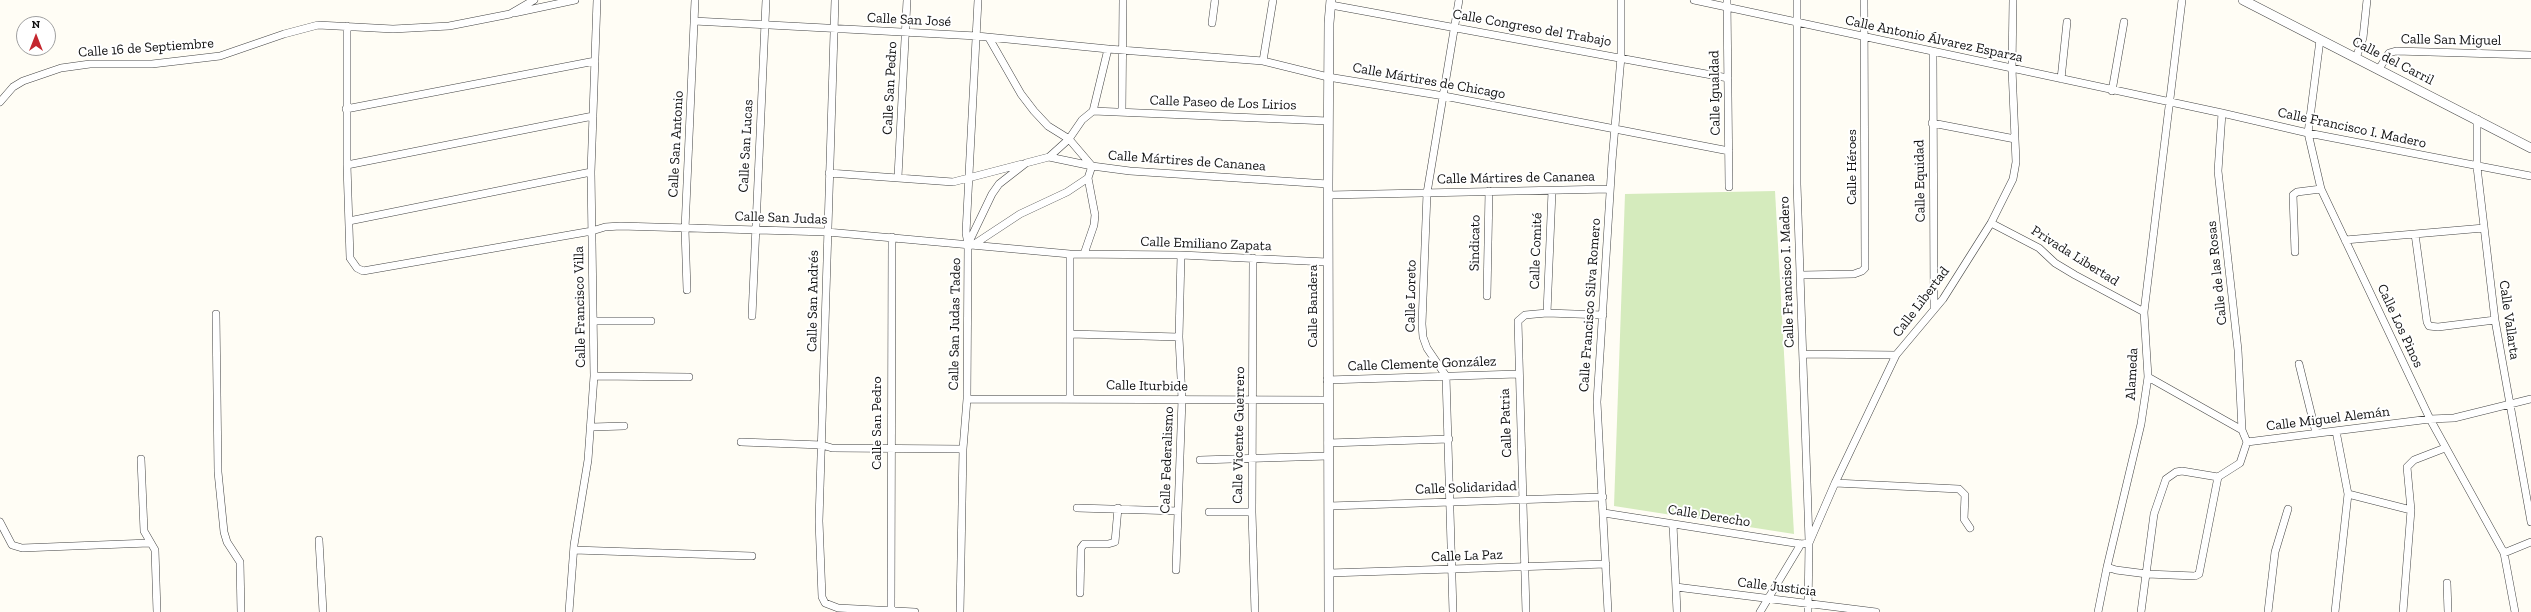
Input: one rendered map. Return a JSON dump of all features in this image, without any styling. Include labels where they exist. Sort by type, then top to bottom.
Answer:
[{"type":"street","name":"Calle 16 de Septiembre","points":[[0,102],[13,87],[23,81],[61,68],[78,65],[133,65],[220,56],[318,25],[420,29],[510,14],[534,0]]},
{"type":"street","points":[[510,14],[574,0]]},
{"type":"street","name":"Calle Francisco Villa","points":[[569,612],[574,550],[592,426],[595,321],[591,172],[597,0]]},
{"type":"street","name":"Calle San Antonio","points":[[687,290],[685,229],[695,0]]},
{"type":"street","name":"Calle San Lucas","points":[[752,316],[766,0]]},
{"type":"street","name":"Calle San Andrés","points":[[835,0],[819,520],[820,570],[825,603],[850,610],[891,610]]},
{"type":"street","name":"Calle San Pedro","points":[[898,177],[907,0]]},
{"type":"street","name":"Calle San Judas Tadeo","points":[[960,612],[963,449],[967,399],[971,245],[966,233],[978,0]]},
{"type":"street","points":[[1119,112],[1123,0]]},
{"type":"street","points":[[1212,23],[1215,0]]},
{"type":"street","points":[[1264,61],[1273,0]]},
{"type":"street","name":"Calle Loreto","points":[[1453,612],[1451,502],[1446,376],[1423,337],[1427,193],[1459,0]]},
{"type":"street","name":"Calle Francisco Silva Romero","points":[[1608,612],[1597,402],[1610,189],[1621,58],[1621,0]]},
{"type":"street","name":"Calle Antonio Álvarez Esparza","points":[[1694,0],[1728,4],[1797,23],[1864,38],[2169,102]]},
{"type":"street","name":"Calle Francisco I. Madero","points":[[1797,0],[1797,184],[1802,275],[1805,544]]},
{"type":"street","name":"Calle Héroes","points":[[1802,275],[1859,274],[1865,268],[1864,0]]},
{"type":"street","name":"Calle Libertad","points":[[1808,612],[1805,544],[1896,356],[1934,309],[1991,223],[2014,179],[2016,162],[2012,69],[2013,0]]},
{"type":"street","name":"Alameda","points":[[2098,612],[2141,424],[2148,377],[2144,312],[2182,0]]},
{"type":"street","name":"Calle del Carril","points":[[2243,0],[2272,13],[2320,40],[2477,119],[2531,148]]},
{"type":"street","points":[[2356,58],[2363,38],[2366,0]]},
{"type":"street","name":"Calle Congreso del Trabajo","points":[[1331,2],[1455,27],[1728,78]]},
{"type":"street","name":"Calle Bandera","points":[[1329,612],[1327,262],[1328,77],[1331,2]]},
{"type":"street","name":"Calle Igualdad","points":[[1728,4],[1729,187]]},
{"type":"street","name":"Calle San José","points":[[694,21],[765,23],[835,29],[977,36],[1122,50]]},
{"type":"street","points":[[2061,79],[2067,22]]},
{"type":"street","points":[[2112,91],[2124,22]]},
{"type":"street","name":"Calle San Judas","points":[[347,26],[346,109],[348,221],[350,258],[356,268],[363,270],[592,231],[605,227],[756,229],[828,232],[1070,254]]},
{"type":"street","name":"Calle Mártires de Cananea","points":[[988,38],[1021,94],[1034,111],[1048,126],[1069,139],[1092,166],[1130,171],[1328,184]]},
{"type":"street","name":"Calle Los Pinos","points":[[2320,40],[2308,134],[2321,189],[2430,419],[2504,553],[2515,612]]},
{"type":"street","points":[[1049,157],[1069,139],[1082,120],[1093,111],[1108,49]]},
{"type":"street","name":"Calle Mártires de Chicago","points":[[1122,50],[1264,61],[1328,77],[1444,96],[1729,151]]},
{"type":"street","name":"Calle San Miguel","points":[[2379,69],[2389,53],[2396,51],[2531,55]]},
{"type":"street","name":"Calle Equidad","points":[[1933,53],[1932,123],[1934,309]]},
{"type":"street","points":[[346,109],[595,61]]},
{"type":"street","name":"Calle Francisco I. Madero","points":[[2169,102],[2308,134],[2531,176]]},
{"type":"street","name":"Calle Paseo de Los Lirios","points":[[1093,111],[1328,121]]},
{"type":"street","name":"Calle de las Rosas","points":[[2222,113],[2218,172],[2238,350],[2242,430]]},
{"type":"street","points":[[347,165],[593,116]]},
{"type":"street","name":"Calle Vallarta","points":[[2477,119],[2477,167],[2495,320],[2531,522]]},
{"type":"street","points":[[1932,123],[2015,138]]},
{"type":"street","points":[[829,173],[953,182],[1049,157],[1092,166],[1088,178],[1095,215],[1093,233],[1084,254]]},
{"type":"street","points":[[971,245],[992,194],[999,184],[1026,163]]},
{"type":"street","points":[[348,221],[591,172]]},
{"type":"street","points":[[971,245],[1020,214],[1067,192],[1088,178]]},
{"type":"street","name":"Calle Mártires de Cananea","points":[[1328,195],[1610,189]]},
{"type":"street","points":[[2295,252],[2293,194],[2297,192],[2321,189]]},
{"type":"street","name":"Calle Comité","points":[[1547,313],[1552,190]]},
{"type":"street","name":"Sindicato","points":[[1487,296],[1489,191]]},
{"type":"street","name":"Privada Libertad","points":[[1991,223],[2039,248],[2055,263],[2075,275],[2144,312]]},
{"type":"street","points":[[2345,240],[2484,228]]},
{"type":"street","points":[[2415,234],[2429,326],[2438,327],[2495,320]]},
{"type":"street","name":"Calle San Pedro","points":[[891,610],[890,449],[892,237]]},
{"type":"street","points":[[1070,254],[1070,398]]},
{"type":"street","name":"Calle Emiliano Zapata","points":[[1070,254],[1181,255],[1327,262]]},
{"type":"street","name":"Calle Federalismo","points":[[1176,570],[1182,399],[1179,337],[1181,255]]},
{"type":"street","name":"Calle Vicente Guerrero","points":[[1253,258],[1252,512],[1255,612]]},
{"type":"street","name":"Calle Patria","points":[[1526,612],[1518,374],[1518,321],[1522,316],[1547,313],[1603,315]]},
{"type":"street","points":[[216,314],[218,472],[224,532],[227,542],[237,555],[240,562],[241,612]]},
{"type":"street","points":[[595,321],[651,321]]},
{"type":"street","points":[[1070,334],[1179,337]]},
{"type":"street","points":[[1803,354],[1896,356]]},
{"type":"street","points":[[2299,364],[2316,433]]},
{"type":"street","name":"Calle Clemente González","points":[[1327,380],[1518,374]]},
{"type":"street","points":[[594,376],[689,377]]},
{"type":"street","points":[[2141,612],[2154,514],[2166,479],[2176,472],[2182,471],[2218,477],[2240,463],[2247,442],[2242,430],[2148,377]]},
{"type":"street","name":"Calle Iturbide","points":[[967,399],[1070,398],[1328,400]]},
{"type":"street","name":"Calle Miguel Alemán","points":[[2247,442],[2430,419],[2454,418],[2531,399]]},
{"type":"street","points":[[592,426],[624,426]]},
{"type":"street","points":[[2335,612],[2348,494],[2336,431]]},
{"type":"street","points":[[1328,443],[1449,440]]},
{"type":"street","points":[[741,442],[822,445],[832,448],[963,449]]},
{"type":"street","points":[[2403,612],[2411,510],[2407,472],[2409,464],[2445,448]]},
{"type":"street","points":[[1200,460],[1328,456]]},
{"type":"street","points":[[141,459],[144,531],[154,550],[157,612]]},
{"type":"street","points":[[2108,567],[2116,570],[2147,574],[2195,576],[2199,574],[2218,477]]},
{"type":"street","points":[[1835,482],[1959,489],[1965,495],[1964,520],[1970,528]]},
{"type":"street","points":[[2348,494],[2411,510]]},
{"type":"street","name":"Calle Solidaridad","points":[[1329,506],[1603,497]]},
{"type":"street","points":[[1077,508],[1118,508],[1178,511]]},
{"type":"street","points":[[1080,593],[1081,548],[1084,544],[1108,544],[1115,542],[1118,508]]},
{"type":"street","points":[[2268,612],[2274,552],[2288,509]]},
{"type":"street","points":[[1209,512],[1252,512]]},
{"type":"street","name":"Calle Derecho","points":[[1604,513],[1805,544]]},
{"type":"street","points":[[0,522],[12,544],[22,548],[149,543]]},
{"type":"street","points":[[1673,524],[1677,612]]},
{"type":"street","points":[[319,540],[323,612]]},
{"type":"street","points":[[2504,553],[2531,542]]},
{"type":"street","points":[[1760,612],[1766,598],[1805,544]]},
{"type":"street","points":[[574,550],[752,556]]},
{"type":"street","name":"Calle La Paz","points":[[1329,573],[1606,564]]},
{"type":"street","points":[[2447,582],[2448,612]]},
{"type":"street","name":"Calle Justicia","points":[[1676,587],[1876,612]]},
{"type":"street","points":[[891,610],[915,612]]},
{"type":"green space","points":[[1775,191],[1794,534],[1614,506],[1625,194]]}]
